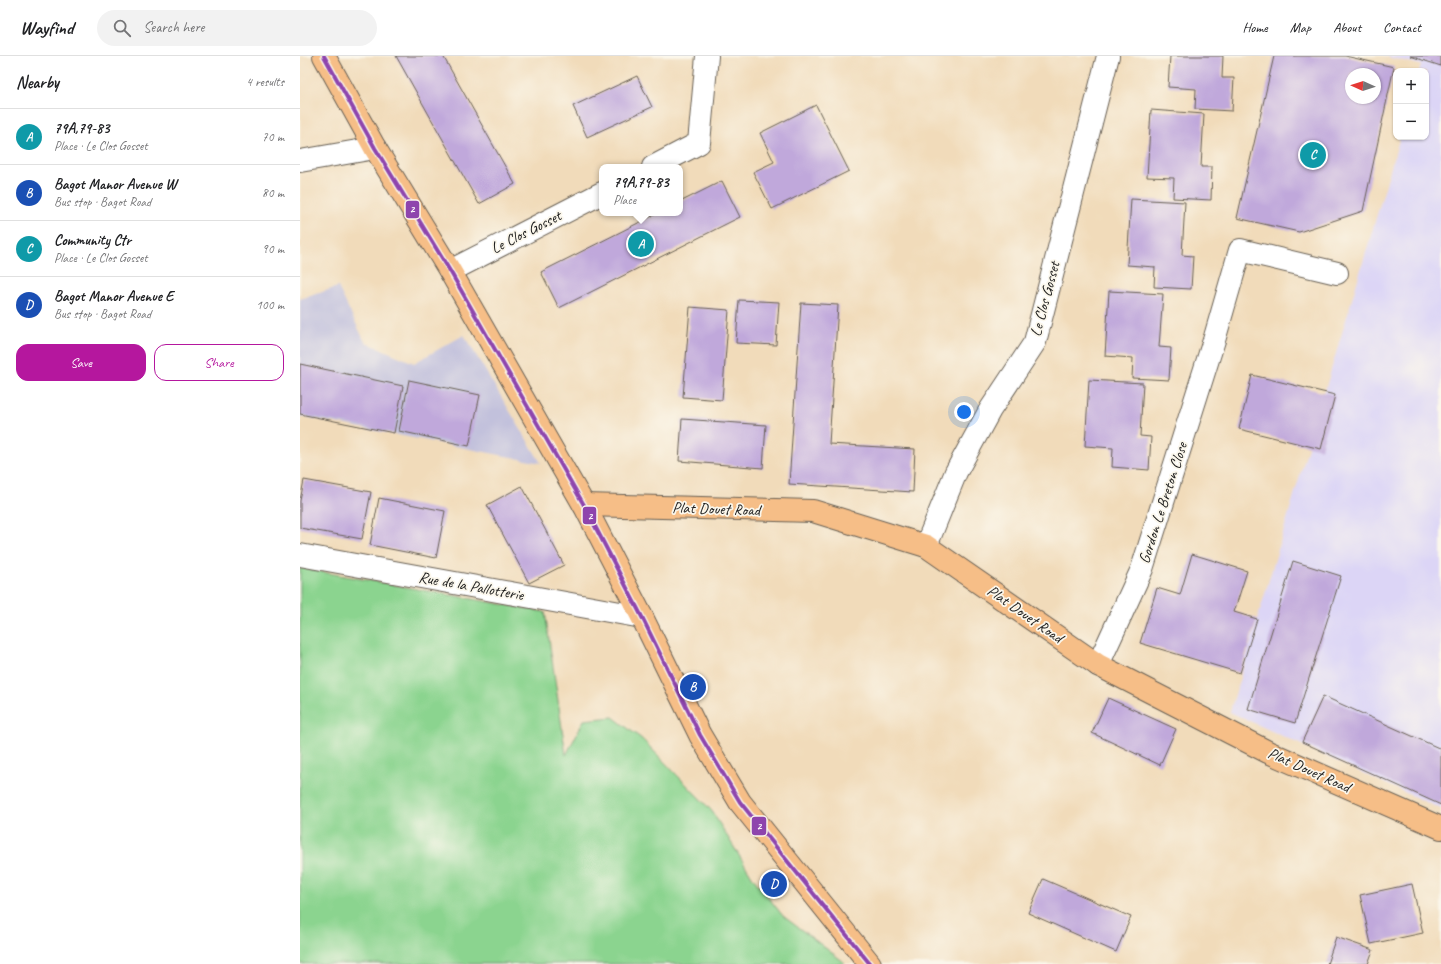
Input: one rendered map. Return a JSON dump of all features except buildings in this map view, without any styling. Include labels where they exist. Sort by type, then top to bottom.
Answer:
[{"type":"main road","points":[[324,56],[375,148],[450,271],[584,505],[642,617],[700,735],[740,802],[870,964]]},
{"type":"main road","name":"Plat Douet Road","points":[[584,505],[813,511],[926,546],[1098,665],[1268,752],[1441,828]]},
{"type":"street","points":[[659,164],[700,143],[707,56]]},
{"type":"street","name":"Le Clos Gosset","points":[[926,546],[956,472],[990,410],[1035,342],[1108,56]]},
{"type":"street","points":[[300,161],[375,148]]},
{"type":"street","name":"Le Clos Gosset","points":[[450,271],[599,195]]},
{"type":"street","name":"Gordon Le Breton Close","points":[[1098,665],[1142,569],[1215,337],[1240,250],[1337,273]]},
{"type":"street","name":"Rue de la Pallotterie","points":[[300,554],[642,617]]},
{"type":"shaded area","points":[[1383,56],[1441,56],[1441,809],[1230,712],[1399,140],[1429,140],[1429,68],[1420,68],[1421,65]]},
{"type":"shaded area","points":[[338,287],[365,342],[414,363],[464,335],[541,463],[300,416],[300,299]]},
{"type":"green space","points":[[300,568],[545,612],[566,755],[584,720],[613,717],[642,739],[711,810],[753,878],[783,916],[844,962],[842,964],[300,964]]},
{"type":"transit line","name":"2","points":[[324,56],[375,148],[450,271],[584,505],[642,617],[700,735],[740,802],[870,964]]},
{"type":"place","name":"Community Ctr","points":[[1313,155]]},
{"type":"place","name":"79A,79-83","points":[[641,244]]},
{"type":"place","name":"Bagot Manor Avenue W","points":[[693,687]]},
{"type":"place","name":"Bagot Manor Avenue E","points":[[774,884]]}]
